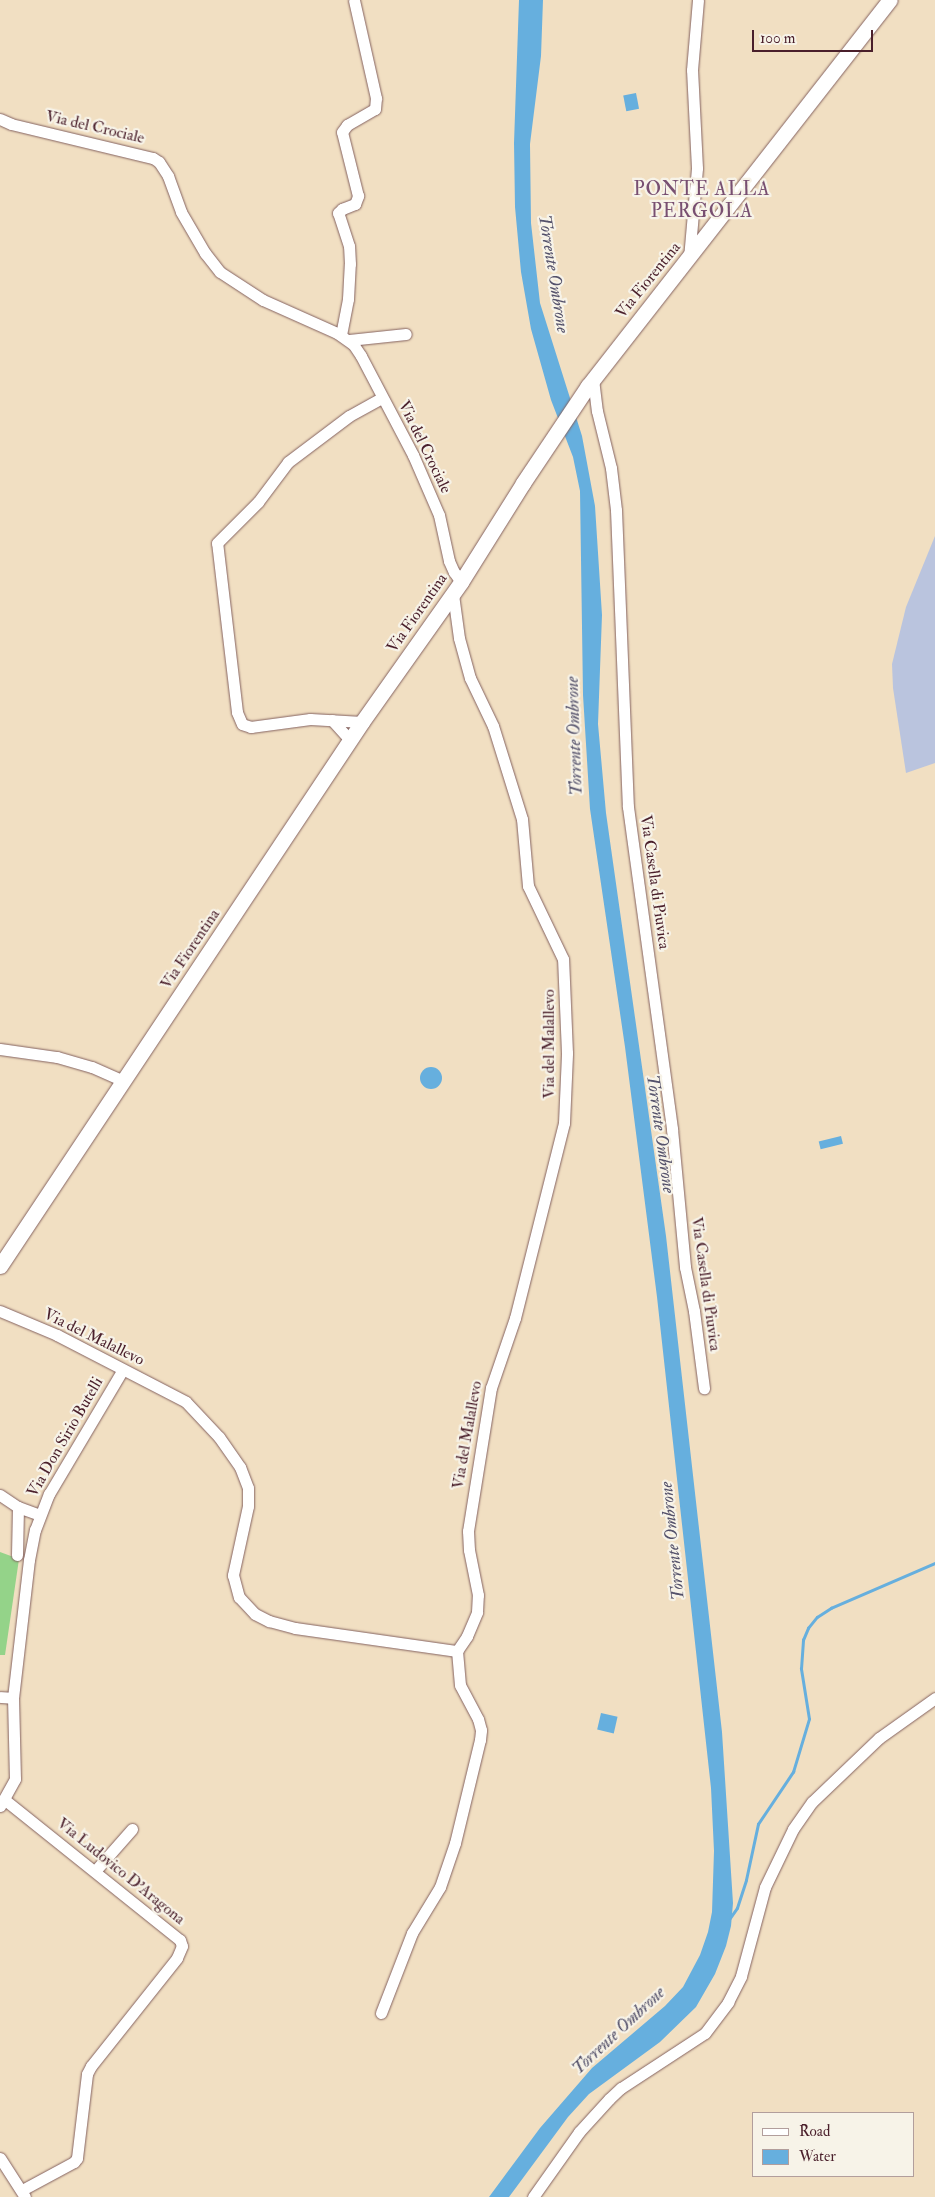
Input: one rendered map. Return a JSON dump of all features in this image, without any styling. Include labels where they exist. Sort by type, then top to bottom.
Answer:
[{"type":"main road","name":"Via Fiorentina","points":[[0,1266],[362,722],[457,588],[590,383],[890,0]]},
{"type":"street","points":[[354,0],[376,98],[375,109],[347,125],[342,132],[358,196],[355,204],[340,210],[339,218],[349,246],[350,264],[345,338],[406,334]]},
{"type":"street","points":[[689,258],[697,168],[692,70],[698,0]]},
{"type":"street","name":"Via del Crociale","points":[[0,119],[11,124],[153,158],[159,162],[168,176],[181,212],[205,253],[220,272],[263,300],[345,338],[361,356],[418,464],[439,515],[457,588]]},
{"type":"street","name":"Via Casella di Piuvica","points":[[590,383],[611,468],[616,510],[628,807],[672,1129],[685,1268],[694,1311],[704,1388]]},
{"type":"street","points":[[362,722],[300,719],[248,727],[242,724],[237,712],[217,543],[258,502],[288,462],[349,416],[382,398]]},
{"type":"street","name":"Via del Malallevo","points":[[0,1312],[57,1335],[122,1371],[186,1402],[219,1437],[240,1467],[249,1496],[235,1562],[234,1582],[239,1597],[255,1614],[270,1621],[295,1628],[457,1651],[468,1636],[477,1612],[478,1595],[469,1550],[468,1531],[491,1388],[515,1318],[564,1123],[567,1053],[563,959],[528,886],[522,819],[493,726],[470,678],[459,638],[457,588]]},
{"type":"street","points":[[332,720],[350,740]]},
{"type":"street","points":[[0,1049],[57,1057],[92,1067],[123,1082]]},
{"type":"street","name":"Via Don Sirio Butelli","points":[[2,1803],[13,1784],[15,1774],[13,1698],[29,1560],[40,1515],[59,1476],[122,1371]]},
{"type":"street","points":[[0,1495],[18,1507],[40,1515]]},
{"type":"street","points":[[17,1555],[18,1507]]},
{"type":"street","points":[[381,2013],[412,1933],[440,1887],[455,1843],[480,1740],[481,1730],[478,1719],[460,1685],[457,1651]]},
{"type":"street","points":[[0,1697],[13,1698]]},
{"type":"street","points":[[533,2197],[579,2132],[609,2099],[621,2088],[705,2033],[728,2002],[742,1976],[765,1887],[793,1829],[812,1802],[879,1738],[935,1698]]},
{"type":"street","name":"Via Ludovico D'Aragona","points":[[2,1803],[95,1871],[180,1940],[181,1952],[91,2066],[87,2074],[77,2158],[74,2162],[24,2193]]},
{"type":"street","points":[[95,1871],[132,1829]]},
{"type":"street","points":[[0,2158],[24,2193]]},
{"type":"shaded area","points":[[935,536],[935,763],[906,773],[893,688],[892,664],[906,607]]},
{"type":"green space","points":[[0,1552],[19,1559],[5,1655],[0,1655]]},
{"type":"water","points":[[519,0],[543,0],[541,56],[530,144],[531,223],[540,303],[582,436],[595,506],[602,615],[598,724],[606,813],[666,1236],[722,1732],[733,1903],[731,1926],[726,1946],[715,1974],[696,2007],[660,2042],[589,2094],[568,2117],[509,2197],[489,2197],[540,2128],[592,2068],[665,2006],[683,1987],[700,1955],[708,1932],[712,1912],[714,1851],[711,1788],[657,1297],[625,1047],[590,809],[583,695],[580,491],[573,457],[551,400],[531,329],[521,272],[515,207],[514,143]]},
{"type":"water","points":[[636,93],[639,109],[626,111],[623,95]]},
{"type":"water","points":[[427,1067],[435,1067],[442,1074],[442,1082],[435,1089],[427,1089],[420,1082],[420,1074]]},
{"type":"water","points":[[841,1136],[843,1144],[821,1149],[819,1142]]},
{"type":"water","points":[[601,1713],[618,1717],[614,1733],[597,1730]]},
{"type":"waterway","points":[[730,1918],[737,1908],[746,1880],[758,1824],[793,1772],[809,1719],[801,1669],[803,1640],[808,1628],[817,1617],[831,1608],[935,1563]]},
{"type":"district","name":"PONTE ALLA PERGOLA","points":[[702,201]]},
{"type":"water label","name":"Torrente Ombrone","points":[[553,274]]},
{"type":"water label","name":"Torrente Ombrone","points":[[575,736]]},
{"type":"water label","name":"Torrente Ombrone","points":[[660,1134]]},
{"type":"water label","name":"Torrente Ombrone","points":[[673,1541]]},
{"type":"water label","name":"Torrente Ombrone","points":[[619,2031]]}]
